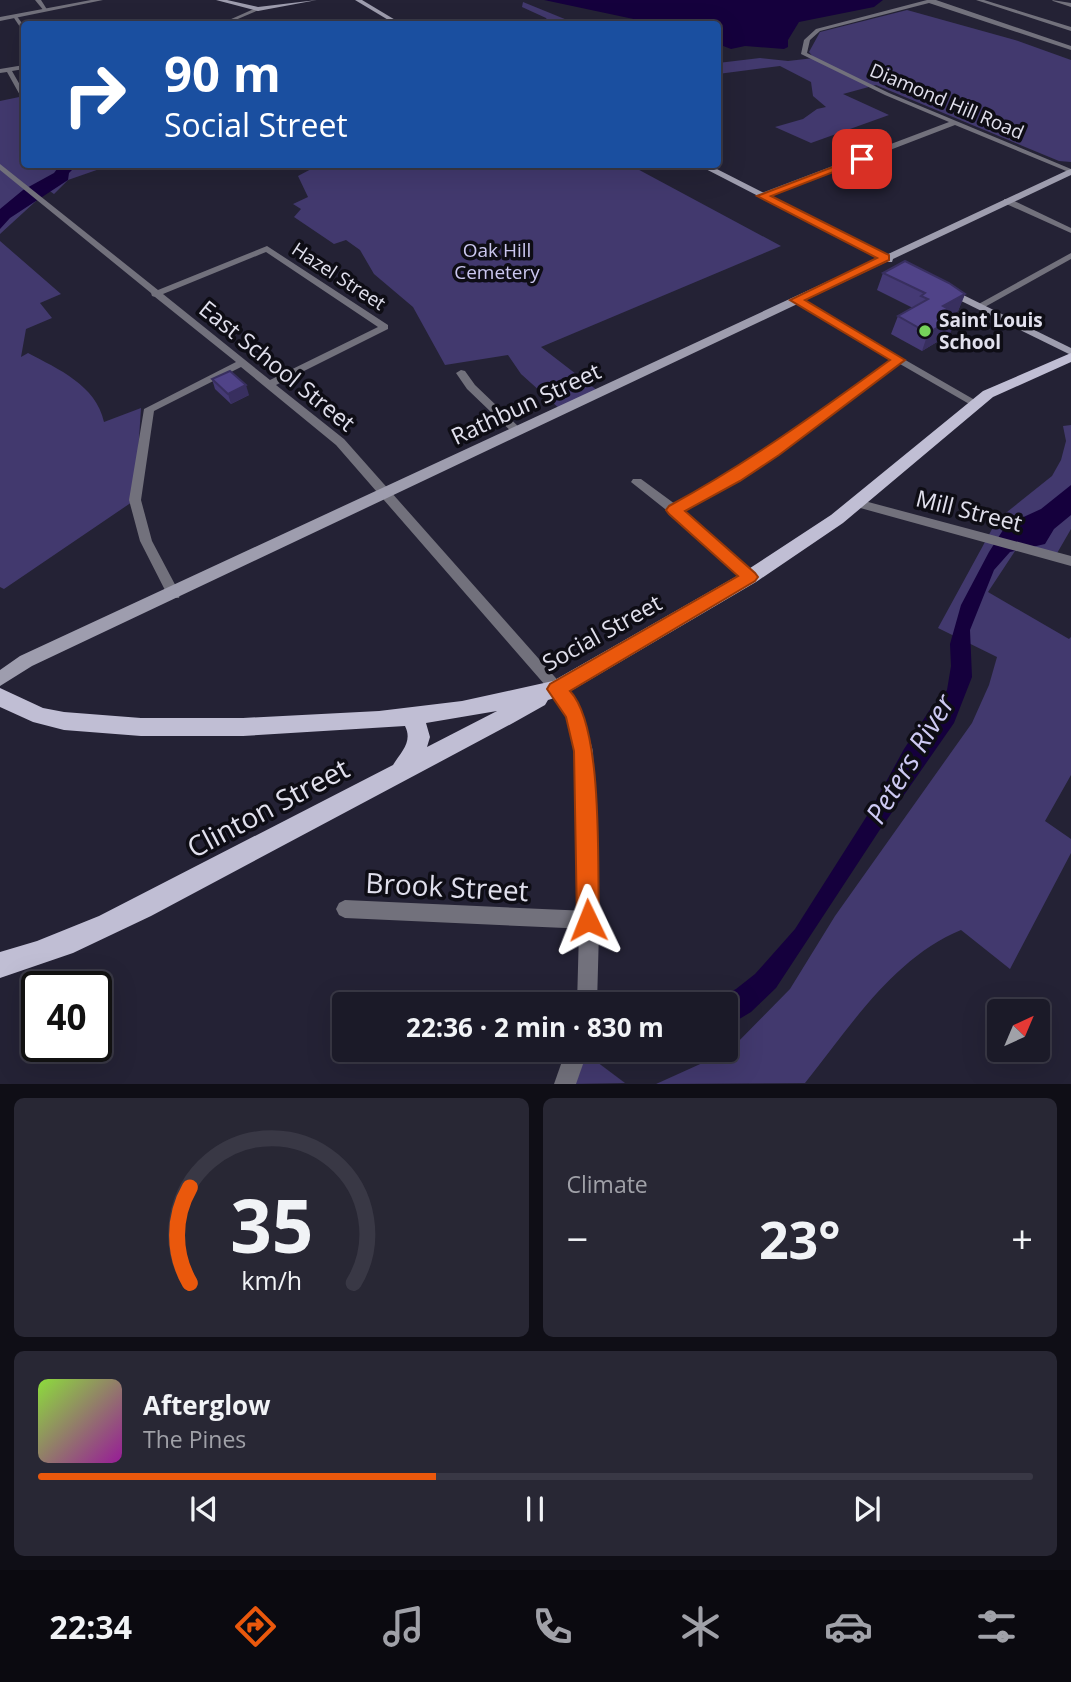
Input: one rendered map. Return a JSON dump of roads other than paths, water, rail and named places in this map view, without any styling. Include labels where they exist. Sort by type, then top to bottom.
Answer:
[{"type":"main road","points":[[219,0],[258,9],[314,0]]},
{"type":"main road","points":[[358,0],[394,21]]},
{"type":"main road","points":[[708,168],[891,261]]},
{"type":"main road","name":"Rathbun Street","points":[[0,680],[26,661],[174,594],[796,300],[891,261],[1070,171]]},
{"type":"main road","points":[[932,282],[1071,355]]},
{"type":"main road","name":"Social Street","points":[[0,697],[40,716],[64,721],[141,727],[316,725],[461,710],[557,689],[750,577],[857,503],[975,403],[1071,355]]},
{"type":"main road","name":"Clinton Street","points":[[0,965],[108,925],[448,749],[557,689]]},
{"type":"main road","points":[[399,773],[420,739],[417,724],[410,716]]},
{"type":"street","points":[[38,0],[46,10]]},
{"type":"street","points":[[0,19],[100,0]]},
{"type":"street","points":[[979,0],[1071,29]]},
{"type":"street","points":[[1055,0],[1071,5]]},
{"type":"street","points":[[931,1],[1071,48]]},
{"type":"street","name":"Diamond Hill Road","points":[[931,1],[814,32],[804,50],[811,58],[1070,171]]},
{"type":"street","points":[[230,21],[258,9]]},
{"type":"street","points":[[14,16],[21,25]]},
{"type":"street","points":[[0,71],[21,68]]},
{"type":"street","points":[[9,70],[21,92]]},
{"type":"street","points":[[762,196],[956,122]]},
{"type":"street","name":"East School Street","points":[[0,166],[340,442],[557,689]]},
{"type":"street","points":[[1007,201],[1071,231]]},
{"type":"street","name":"Hazel Street","points":[[155,293],[267,249],[384,327],[270,384]]},
{"type":"street","points":[[979,306],[1071,256]]},
{"type":"street","points":[[796,300],[975,403]]},
{"type":"street","points":[[674,510],[774,451],[899,360]]},
{"type":"street","points":[[174,594],[146,541],[135,500],[149,409],[242,363]]},
{"type":"street","points":[[461,373],[471,387],[518,432]]},
{"type":"street","points":[[637,482],[674,510],[750,577]]},
{"type":"street","name":"Mill Street","points":[[857,503],[1071,561]]},
{"type":"street","points":[[557,689],[576,716],[584,751],[587,992]]},
{"type":"street","name":"Brook Street","points":[[345,908],[588,920]]},
{"type":"street","points":[[565,1083],[573,1062]]},
{"type":"water","points":[[544,0],[883,0],[874,7],[799,22],[788,40],[788,47],[784,49],[745,46],[731,49],[721,45],[721,21],[643,21]]},
{"type":"water","points":[[58,168],[74,168],[69,173],[68,180],[10,218],[0,229],[0,209],[23,190],[54,173]]},
{"type":"water","name":"Peters River","points":[[1071,485],[1071,515],[1054,529],[1045,544],[1010,552],[994,570],[970,630],[972,677],[954,723],[776,988],[751,1012],[738,1020],[738,992],[730,992],[755,974],[795,929],[870,811],[904,749],[929,711],[947,690],[951,666],[950,644],[961,605],[989,552],[1003,530],[1041,509]]},
{"type":"place","name":"Saint Louis School","points":[[925,331]]},
{"type":"park label","name":"Oak Hill Cemetery","points":[[497,261]]}]
